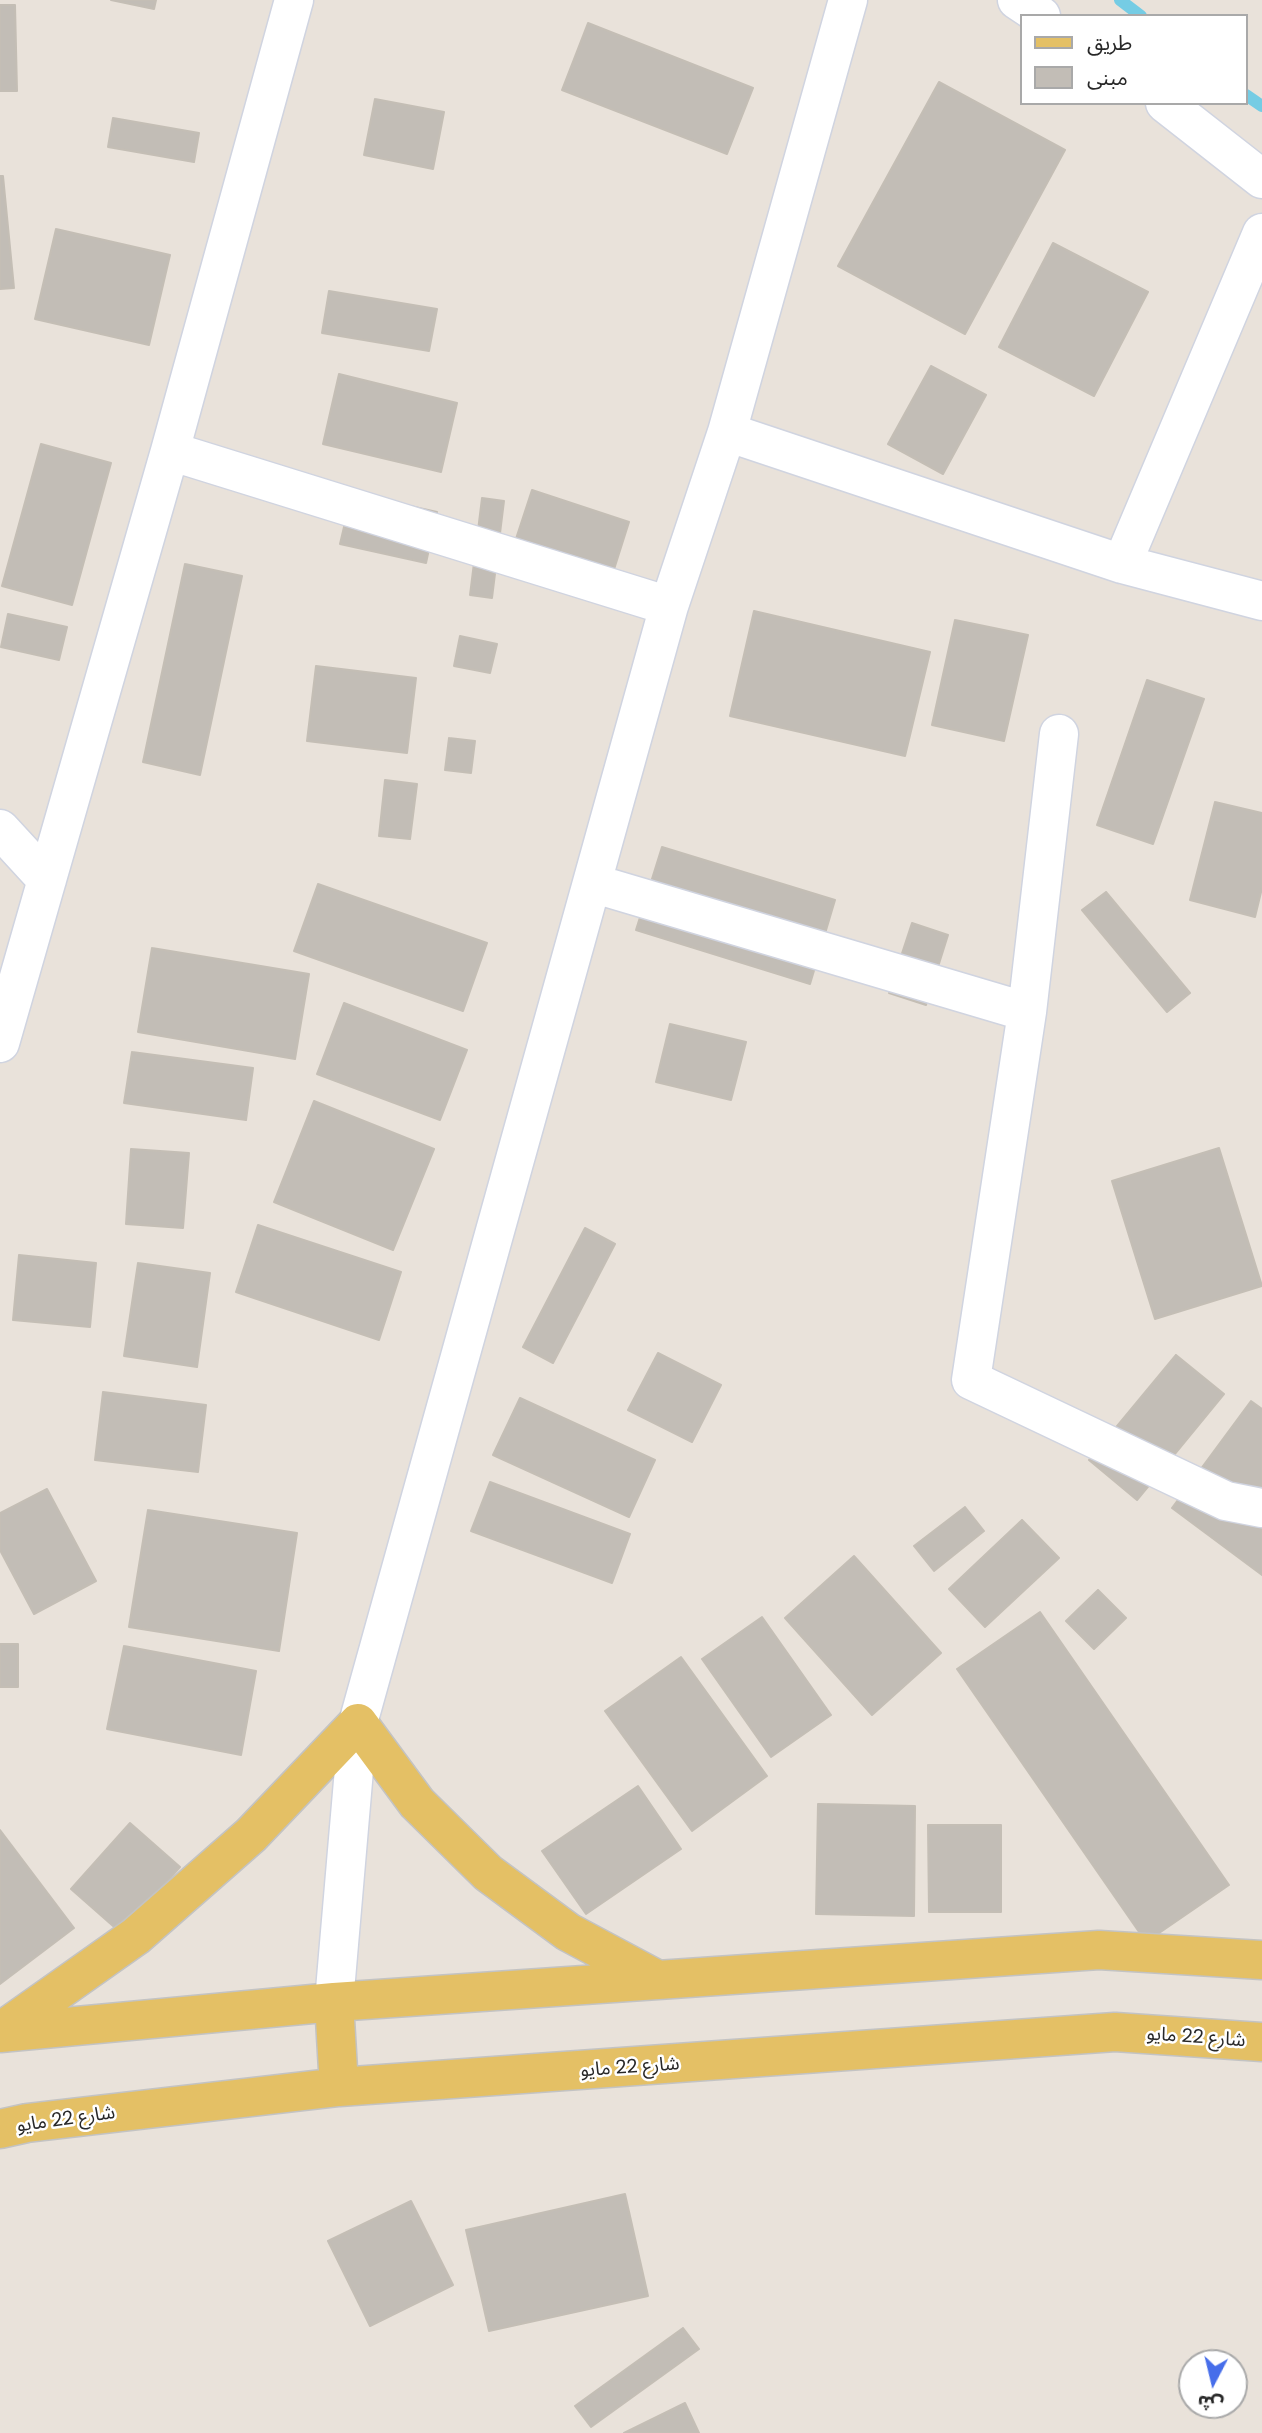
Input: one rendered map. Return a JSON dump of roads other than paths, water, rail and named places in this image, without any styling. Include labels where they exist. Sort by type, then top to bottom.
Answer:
[{"type":"main road","points":[[0,2033],[136,1936],[251,1835],[358,1723],[417,1803],[488,1873],[568,1932],[656,1979]]},
{"type":"main road","points":[[0,2033],[334,2002],[1099,1950],[1262,1960]]},
{"type":"main road","points":[[334,2002],[339,2087]]},
{"type":"main road","name":"شارع 22 مايو","points":[[0,2129],[27,2123],[339,2087],[1115,2032],[1262,2042]]},
{"type":"street","points":[[0,1043],[170,451],[294,0]]},
{"type":"street","points":[[334,2002],[358,1723],[669,606],[727,432],[848,0]]},
{"type":"street","points":[[1017,0],[1038,14]]},
{"type":"street","points":[[1168,105],[1262,179]]},
{"type":"street","points":[[1122,564],[1262,233]]},
{"type":"street","points":[[727,432],[1122,564],[1262,601]]},
{"type":"street","points":[[170,451],[669,606]]},
{"type":"street","points":[[1059,734],[1027,1012],[971,1380],[1226,1501],[1262,1507]]},
{"type":"street","points":[[0,829],[47,880]]},
{"type":"street","points":[[592,883],[1027,1012]]},
{"type":"waterway","points":[[1120,0],[1138,14]]},
{"type":"waterway","points":[[1248,96],[1262,106]]}]
